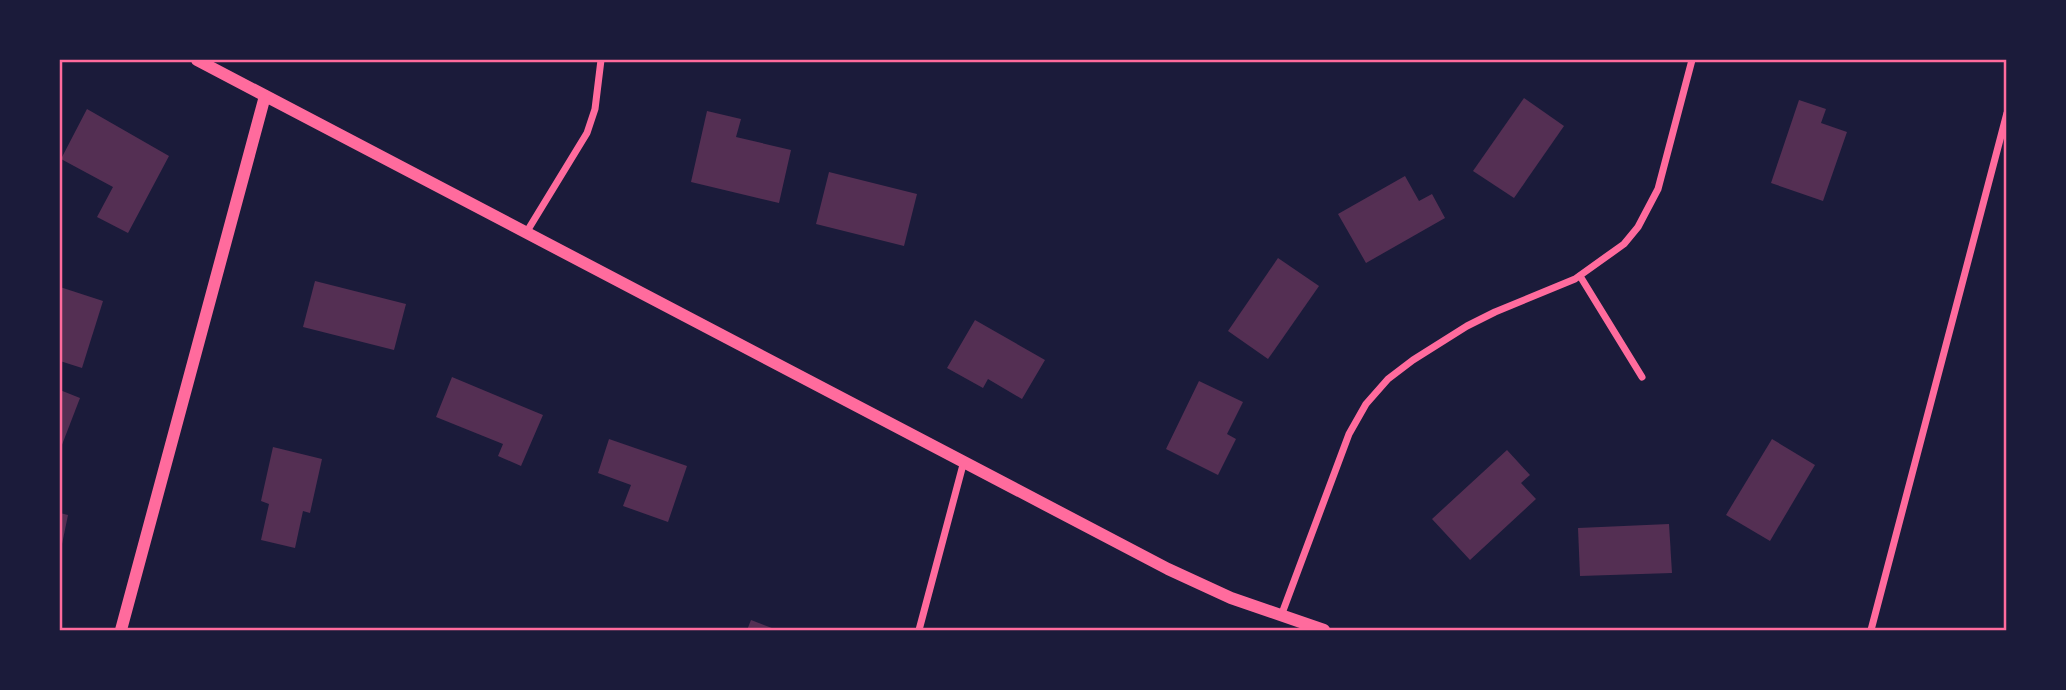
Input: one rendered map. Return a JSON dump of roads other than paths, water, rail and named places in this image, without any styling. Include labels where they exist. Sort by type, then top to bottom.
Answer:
[{"type":"street","points":[[197,60],[965,460],[1168,569],[1231,598],[1324,631]]},
{"type":"street","points":[[526,233],[587,133],[595,110],[601,60]]},
{"type":"street","points":[[1280,616],[1349,434],[1366,404],[1388,379],[1413,360],[1467,327],[1580,276],[1624,244],[1649,209],[1665,169],[1692,60]]},
{"type":"street","points":[[121,631],[265,96]]},
{"type":"street","points":[[1871,631],[2007,113]]},
{"type":"street","points":[[1580,276],[1643,377]]},
{"type":"street","points":[[919,631],[965,460]]}]
